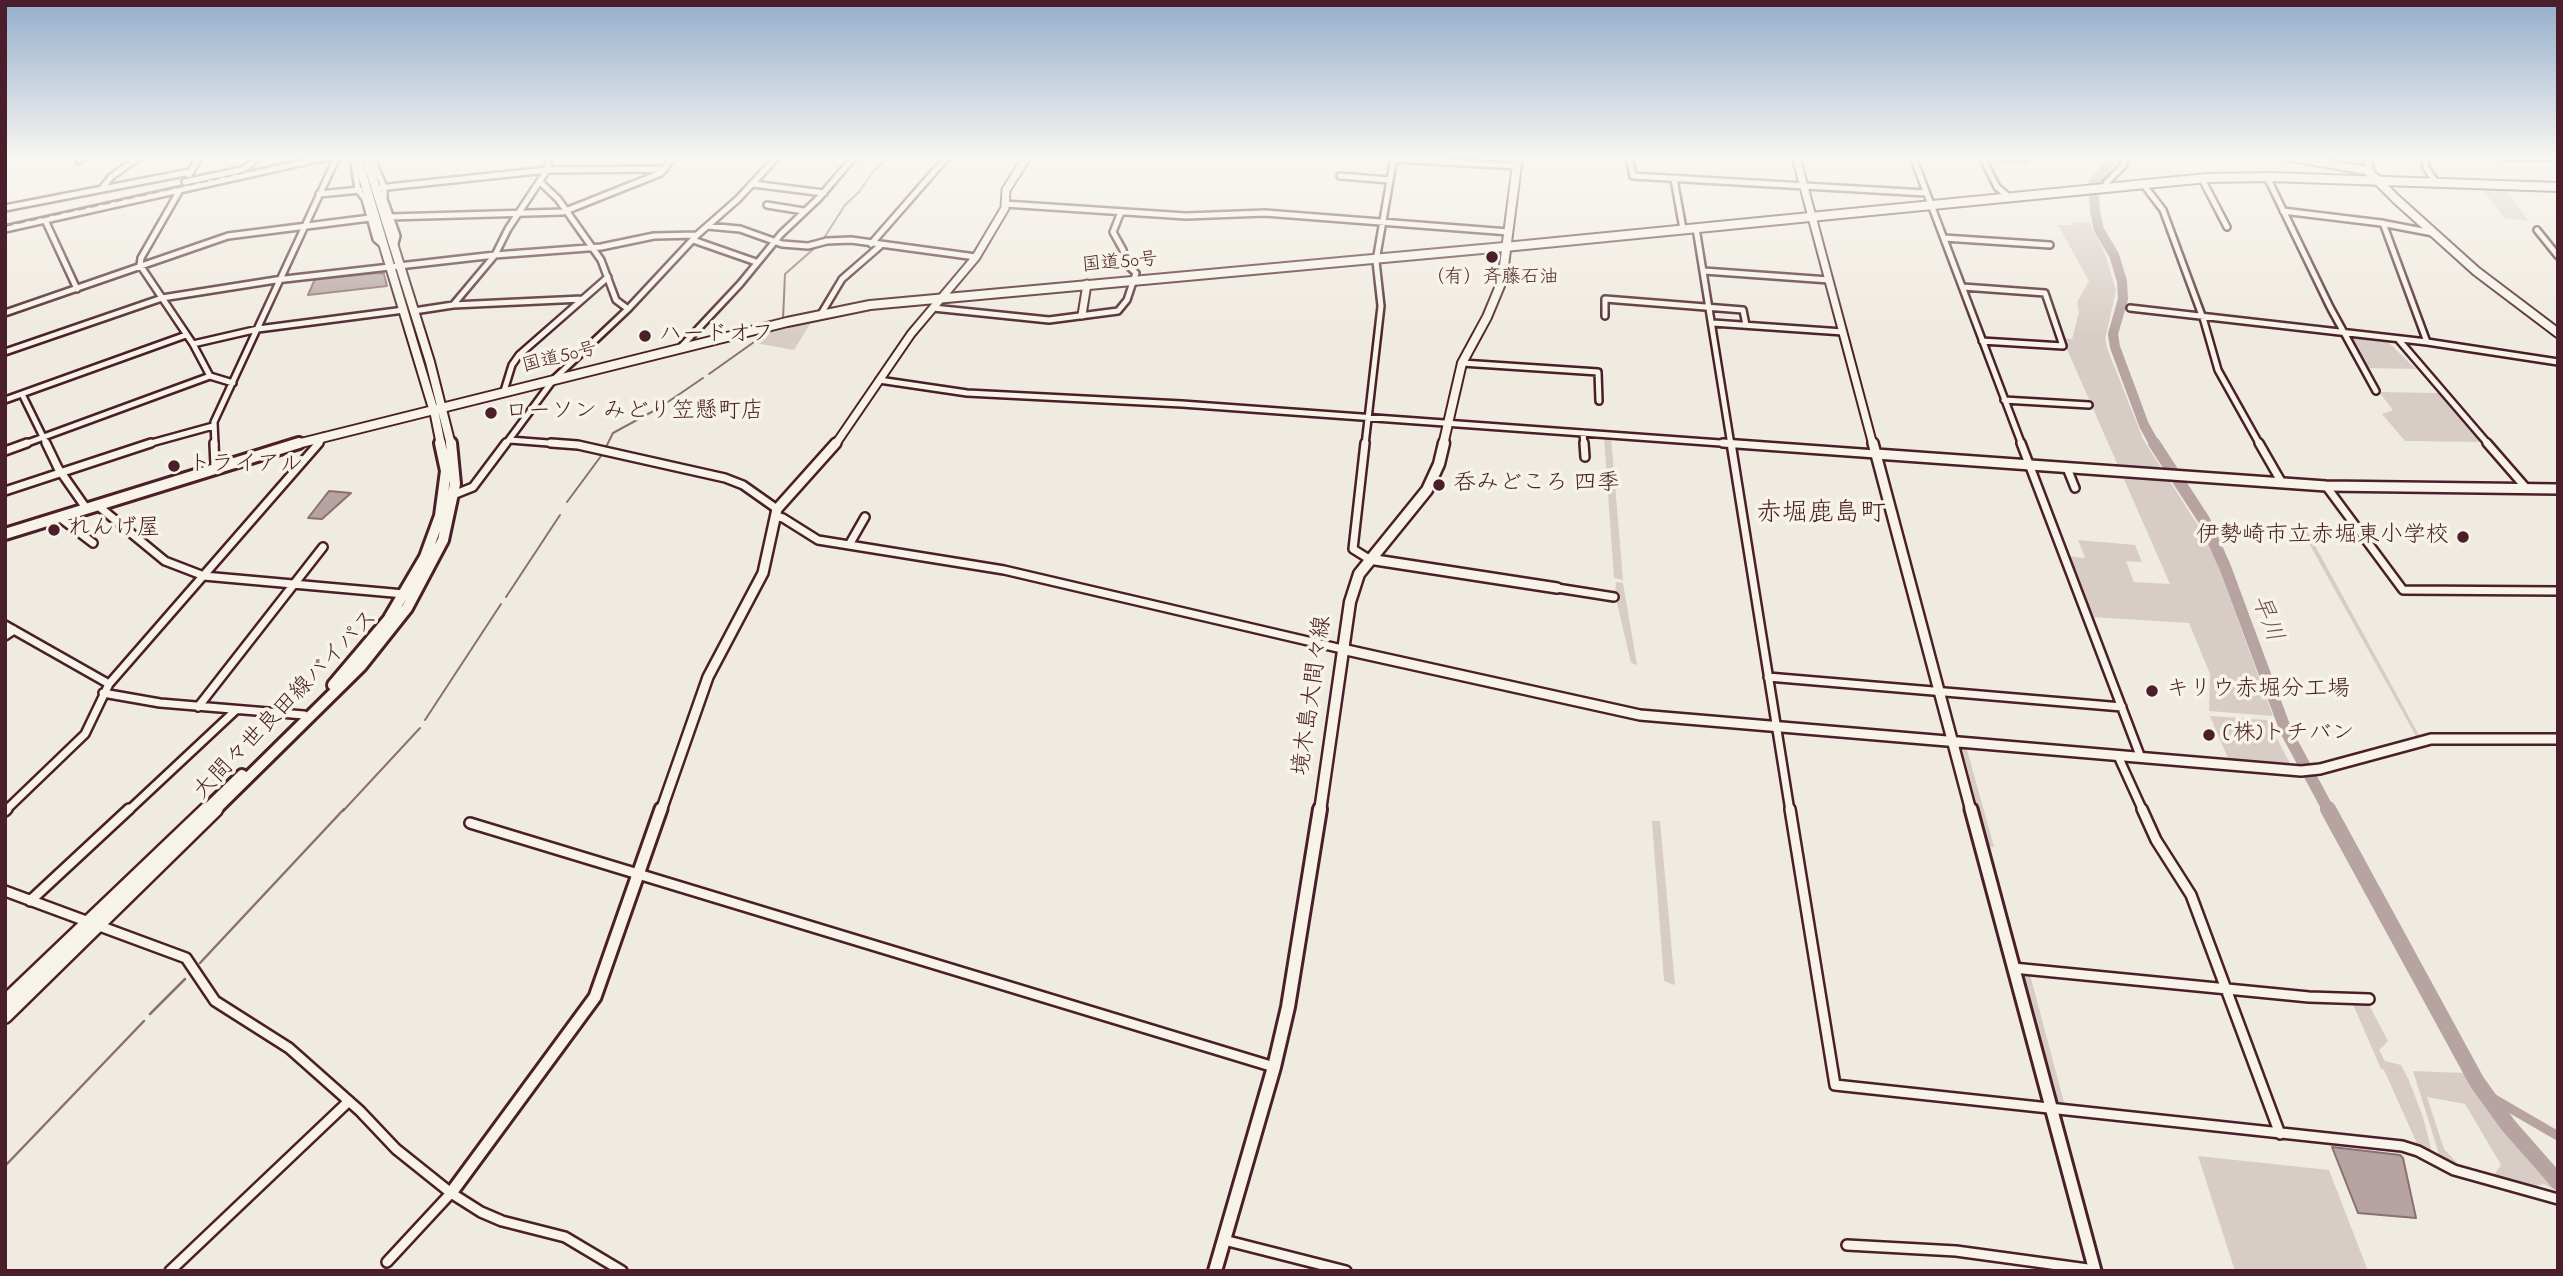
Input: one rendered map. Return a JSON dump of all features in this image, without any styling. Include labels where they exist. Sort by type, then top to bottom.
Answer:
[{"type":"main road","name":"大間々世良田線バイパス","points":[[378,217],[389,246]]},
{"type":"main road","name":"大間々世良田線バイパス","points":[[5,1003],[312,716],[389,634],[437,555],[448,524],[453,495],[454,456],[395,267],[382,217]]},
{"type":"main road","name":"境木島大間々線","points":[[1215,1271],[1274,1067],[1300,945],[1350,602],[1359,574],[1368,559],[1427,490],[1439,464],[1462,363],[1500,286],[1511,217]]},
{"type":"main road","name":"国道50号","points":[[5,534],[215,467],[326,435],[681,347],[870,305],[1816,217]]},
{"type":"main road","points":[[2415,217],[2476,271],[2558,333]]},
{"type":"main road","name":"大間々世良田線バイパス","points":[[5,1016],[92,924],[304,715],[364,650],[405,594],[425,557],[440,516],[444,496],[444,450],[438,407]]},
{"type":"street","points":[[5,229],[61,217]]},
{"type":"street","points":[[165,217],[141,258],[141,266],[193,344],[210,376]]},
{"type":"street","points":[[215,467],[213,426],[309,217]]},
{"type":"street","points":[[5,313],[228,236],[370,218],[376,239],[389,246],[397,236],[390,217],[405,217]]},
{"type":"street","points":[[453,305],[495,255],[517,217]]},
{"type":"street","points":[[570,217],[601,260],[616,300],[628,309]]},
{"type":"street","points":[[453,495],[473,487],[554,379],[628,309],[717,217]]},
{"type":"street","points":[[681,347],[799,217]]},
{"type":"street","points":[[871,244],[895,217]]},
{"type":"street","points":[[387,1262],[451,1193],[595,997],[708,677],[763,573],[776,512],[827,456],[878,380],[976,257],[998,217]]},
{"type":"street","points":[[933,308],[1038,319],[1118,311],[1126,302],[1136,271],[1127,264],[1124,250],[1114,232],[1119,217]]},
{"type":"street","points":[[1297,217],[1383,225],[1509,232]]},
{"type":"street","points":[[1384,217],[1377,258],[1381,306],[1353,549],[1368,559],[1614,597]]},
{"type":"street","points":[[1681,217],[1683,229]]},
{"type":"street","points":[[1812,217],[2095,1270],[1968,1252],[1847,1245]]},
{"type":"street","points":[[1936,217],[2141,758]]},
{"type":"street","points":[[2164,217],[2203,317],[2218,370],[2282,483]]},
{"type":"street","points":[[2222,217],[2227,227]]},
{"type":"street","points":[[2286,217],[2344,334],[2376,391]]},
{"type":"street","points":[[2329,217],[2433,233]]},
{"type":"street","points":[[45,220],[77,289]]},
{"type":"street","points":[[2383,223],[2427,342]]},
{"type":"street","points":[[707,226],[740,229],[774,242],[808,246],[830,240],[909,247],[976,257]]},
{"type":"street","points":[[1696,228],[1835,1085],[2409,1147],[2454,1170],[2558,1199]]},
{"type":"street","points":[[2537,230],[2558,256]]},
{"type":"street","points":[[5,352],[162,298],[280,280],[495,255],[591,248],[654,236],[695,238],[756,262]]},
{"type":"street","points":[[1944,238],[2050,245]]},
{"type":"street","points":[[2548,243],[2558,244]]},
{"type":"street","points":[[821,314],[842,279],[880,246]]},
{"type":"street","points":[[1704,271],[1829,280]]},
{"type":"street","points":[[504,391],[512,365],[519,355],[608,277]]},
{"type":"street","points":[[1082,315],[1087,284]]},
{"type":"street","points":[[1963,287],[2045,293],[2063,346],[1982,341]]},
{"type":"street","points":[[193,344],[258,329],[409,310],[453,305],[582,299]]},
{"type":"street","points":[[1605,316],[1605,299],[1710,306],[1742,310],[1746,326]]},
{"type":"street","points":[[2130,309],[2427,342],[2558,362]]},
{"type":"street","points":[[1713,323],[1843,332]]},
{"type":"street","points":[[2544,323],[2558,324]]},
{"type":"street","points":[[5,400],[186,335]]},
{"type":"street","points":[[2398,339],[2527,489]]},
{"type":"street","points":[[1462,363],[1598,372],[1599,401]]},
{"type":"street","points":[[5,452],[210,376],[233,383]]},
{"type":"street","points":[[878,380],[967,393],[1368,418],[2326,486],[2558,489]]},
{"type":"street","points":[[22,394],[60,471],[86,508]]},
{"type":"street","points":[[2004,400],[2090,405]]},
{"type":"street","points":[[5,491],[60,471],[213,426]]},
{"type":"street","points":[[1583,433],[1585,457]]},
{"type":"street","points":[[5,811],[85,734],[109,684],[326,435]]},
{"type":"street","points":[[510,440],[588,446],[725,478],[743,485],[814,539],[1004,570],[1630,713],[2301,771],[2431,739],[2558,738]]},
{"type":"street","points":[[2067,468],[2075,488]]},
{"type":"street","points":[[2326,486],[2403,590],[2558,591]]},
{"type":"street","points":[[97,505],[165,561],[204,576],[405,594]]},
{"type":"street","points":[[59,517],[93,543]]},
{"type":"street","points":[[849,545],[865,517]]},
{"type":"street","points":[[198,707],[323,547]]},
{"type":"street","points":[[5,625],[109,684]]},
{"type":"street","points":[[5,636],[14,630]]},
{"type":"street","points":[[1768,677],[2122,707]]},
{"type":"street","points":[[103,693],[198,707],[304,715]]},
{"type":"street","points":[[30,901],[236,710]]},
{"type":"street","points":[[2118,756],[2155,840],[2191,895],[2280,1134]]},
{"type":"street","points":[[470,823],[1274,1067]]},
{"type":"street","points":[[5,891],[186,958],[215,1002],[273,1035],[349,1101],[396,1149],[451,1193],[481,1212],[502,1221],[565,1237],[622,1271]]},
{"type":"street","points":[[2013,968],[2309,997],[2369,999]]},
{"type":"street","points":[[170,1271],[349,1101]]},
{"type":"street","points":[[1224,1240],[1346,1271]]},
{"type":"shaded area","points":[[2526,217],[2529,221],[2504,218]]},
{"type":"shaded area","points":[[2073,222],[2090,223],[2106,256],[2116,291],[2105,339],[2107,348],[2143,439],[2211,546],[2273,716],[2209,711],[2210,674],[2189,623],[2091,617],[2066,556],[2085,558],[2078,540],[2135,545],[2142,562],[2126,561],[2134,582],[2170,584],[2062,338],[2072,339],[2079,312],[2077,302],[2089,281],[2058,225],[2074,225]]},
{"type":"shaded area","points":[[384,274],[387,286],[308,295],[315,279]]},
{"type":"shaded area","points":[[813,319],[794,350],[755,343],[771,330]]},
{"type":"shaded area","points":[[2350,338],[2389,343],[2416,369],[2366,368]]},
{"type":"shaded area","points":[[2379,392],[2439,393],[2483,442],[2405,441],[2382,414],[2393,410]]},
{"type":"shaded area","points":[[1604,437],[1611,437],[1623,580],[1614,578]]},
{"type":"shaded area","points":[[329,491],[351,493],[322,519],[308,518]]},
{"type":"shaded area","points":[[2301,529],[2306,529],[2420,737],[2417,738]]},
{"type":"shaded area","points":[[1616,582],[1623,583],[1637,665],[1631,663],[1615,594]]},
{"type":"shaded area","points":[[2210,716],[2267,720],[2292,767],[2230,763]]},
{"type":"shaded area","points":[[1959,745],[1966,746],[1994,847],[1985,846]]},
{"type":"shaded area","points":[[1652,821],[1660,821],[1675,985],[1664,981]]},
{"type":"shaded area","points":[[2020,971],[2029,971],[2065,1106],[2056,1105]]},
{"type":"shaded area","points":[[2352,1002],[2368,1003],[2388,1041],[2379,1050],[2385,1061],[2401,1065],[2408,1078],[2423,1117],[2433,1156],[2419,1148]]},
{"type":"shaded area","points":[[2413,1071],[2465,1073],[2503,1126],[2558,1192],[2544,1184],[2537,1186],[2494,1175],[2501,1165],[2465,1104],[2427,1097],[2444,1149],[2459,1165],[2444,1159],[2439,1154]]},
{"type":"shaded area","points":[[2332,1147],[2400,1155],[2403,1158],[2416,1218],[2358,1213]]},
{"type":"shaded area","points":[[2198,1156],[2329,1170],[2368,1271],[2235,1271]]},
{"type":"waterway","points":[[824,238],[838,217]]},
{"type":"waterway","name":"早川","points":[[2096,217],[2099,230],[2114,255],[2122,281],[2123,299],[2113,334],[2115,347],[2144,425],[2155,445]]},
{"type":"waterway","points":[[783,319],[785,274],[817,246]]},
{"type":"waterway","points":[[709,374],[771,330]]},
{"type":"waterway","points":[[606,447],[613,433],[659,408],[703,378]]},
{"type":"waterway","name":"早川","points":[[2154,443],[2204,520],[2225,567],[2286,731],[2329,811]]},
{"type":"waterway","points":[[567,502],[604,452]]},
{"type":"waterway","points":[[506,597],[560,515]]},
{"type":"waterway","points":[[425,720],[501,604]]},
{"type":"waterway","points":[[343,811],[420,728]]},
{"type":"waterway","points":[[200,963],[344,809]]},
{"type":"waterway","name":"早川","points":[[2328,809],[2477,1082],[2508,1125],[2558,1182]]},
{"type":"waterway","points":[[150,1014],[185,979]]},
{"type":"waterway","points":[[5,1166],[144,1021]]},
{"type":"waterway","points":[[2489,1096],[2558,1136]]},
{"type":"railway","points":[[5,226],[47,217]]},
{"type":"place","name":"（有）斉藤石油","points":[[1492,257]]},
{"type":"place","name":"ハードオフ","points":[[645,336]]},
{"type":"place","name":"ローソン みどり笠懸町店","points":[[491,413]]},
{"type":"place","name":"トライアル","points":[[174,466]]},
{"type":"place","name":"呑みどころ 四季","points":[[1439,485]]},
{"type":"place","name":"れんげ屋","points":[[54,530]]},
{"type":"place","name":"伊勢崎市立赤堀東小学校","points":[[2463,537]]},
{"type":"place","name":"キリウ赤堀分工場","points":[[2152,691]]},
{"type":"place","name":"(株)トチバン","points":[[2209,735]]},
{"type":"district","name":"赤堀鹿島町","points":[[1821,516]]}]
